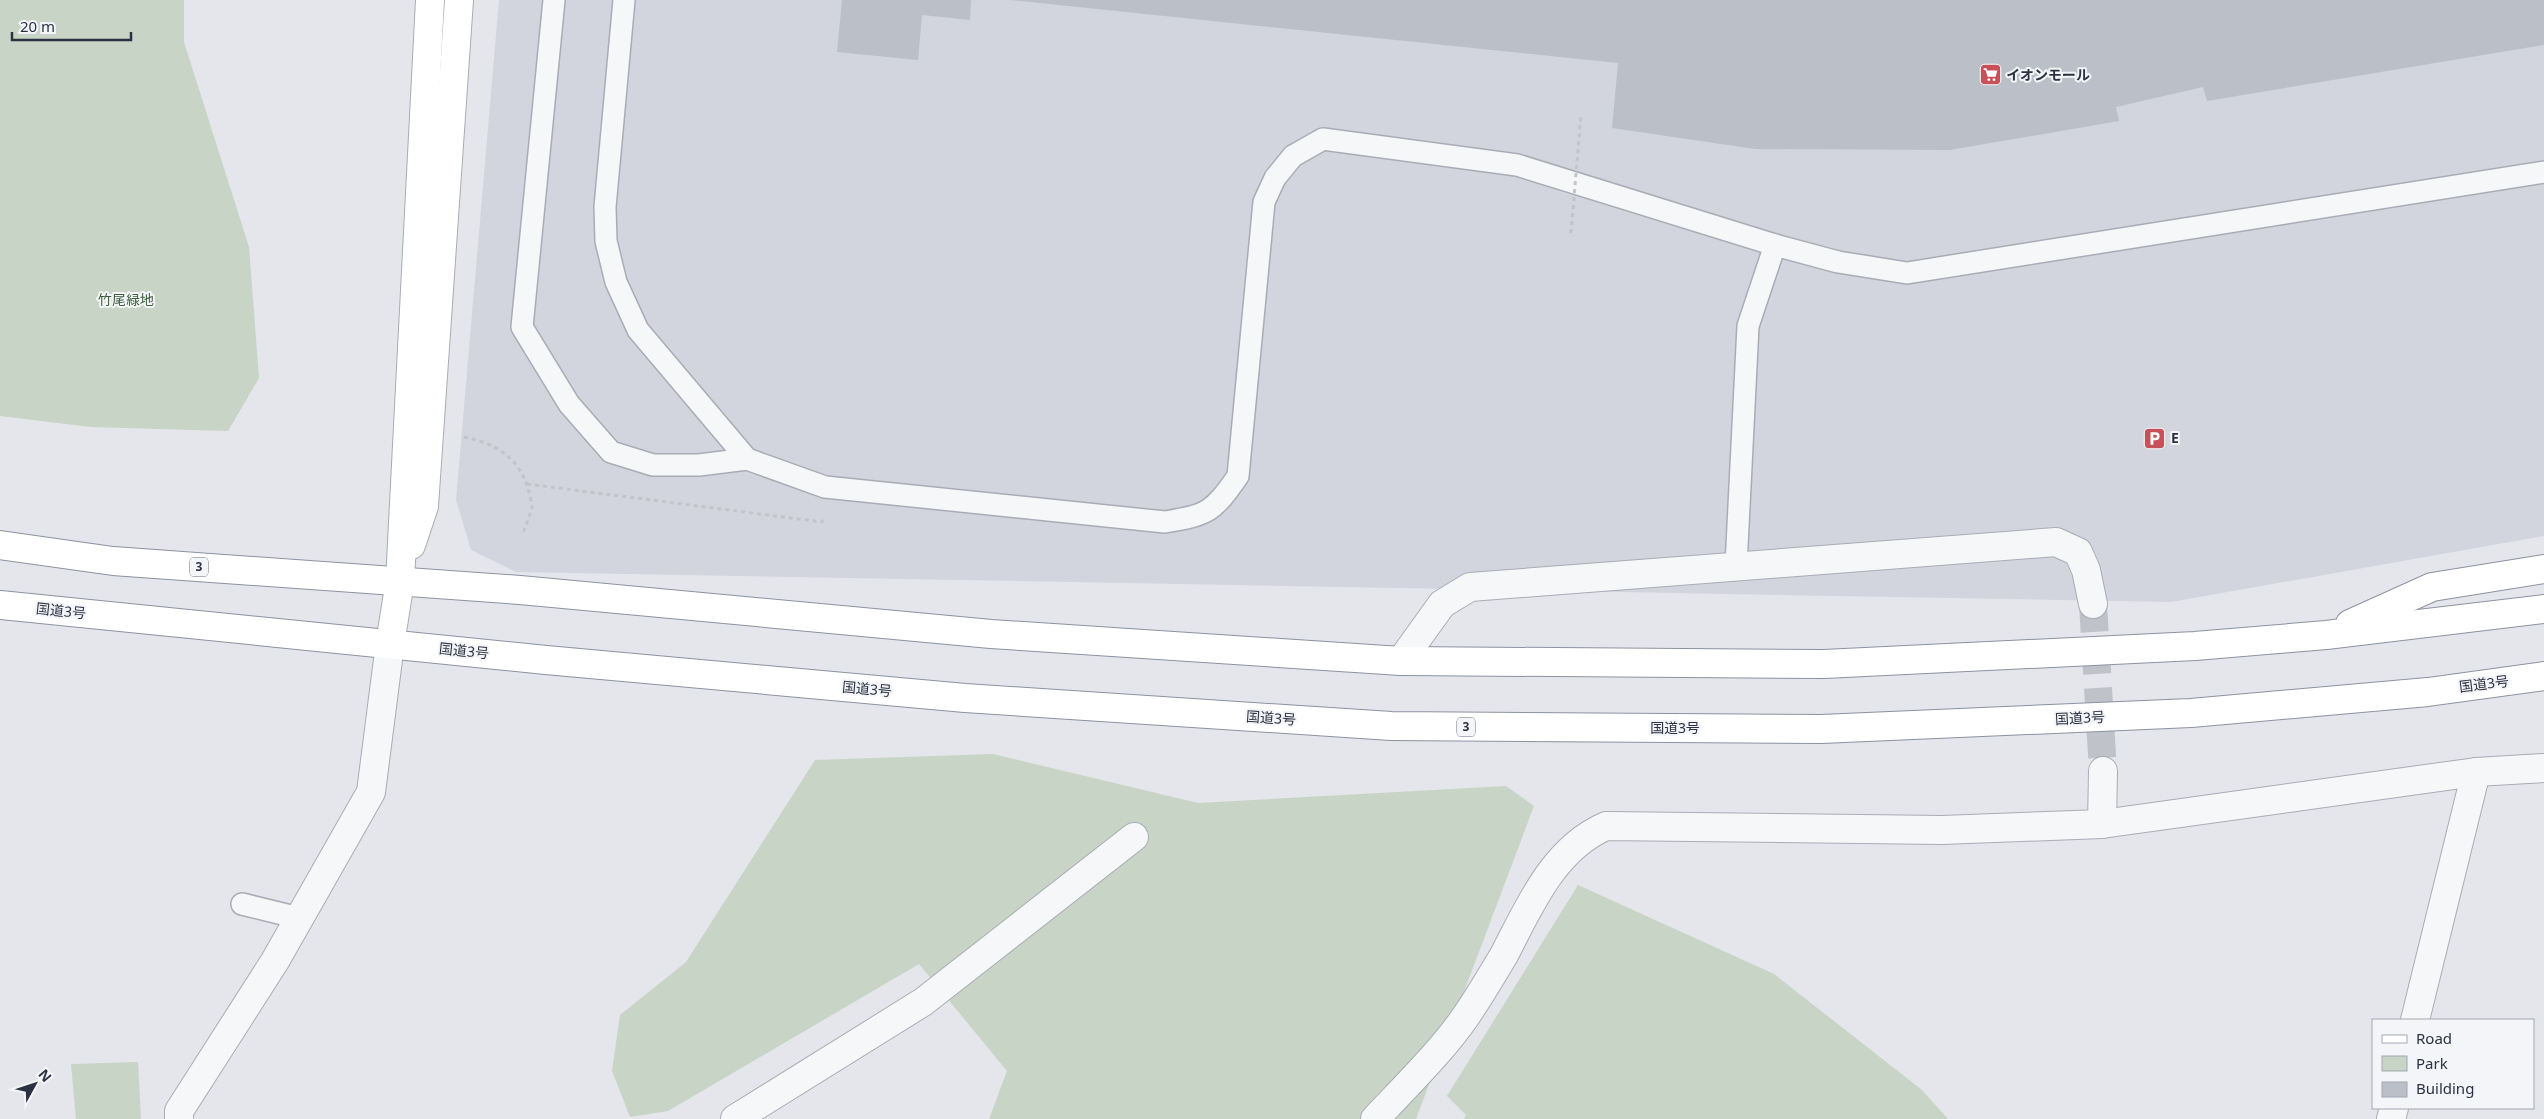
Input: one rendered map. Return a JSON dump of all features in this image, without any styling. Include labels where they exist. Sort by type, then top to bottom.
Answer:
[{"type":"main road","points":[[390,644],[400,581],[430,0]]},
{"type":"main road","points":[[400,581],[424,506],[459,0]]},
{"type":"main road","name":"3","points":[[0,545],[113,562],[520,590],[990,634],[1401,660],[1824,664],[2195,646],[2326,635],[2544,609]]},
{"type":"main road","points":[[2326,635],[2432,587],[2544,568]]},
{"type":"main road","name":"国道3号","points":[[0,605],[965,698],[1391,726],[1821,729],[2191,713],[2428,692],[2544,676]]},
{"type":"street","points":[[1401,660],[1442,604],[1470,587],[2056,542],[2078,552],[2086,570],[2093,604]]},
{"type":"street","points":[[179,1119],[179,1111],[299,918],[371,792],[390,644]]},
{"type":"street","points":[[1375,1119],[1465,1018],[1502,958],[1538,891],[1561,858],[1590,833],[1606,826],[1942,830],[2102,824],[2476,772],[2544,768]]},
{"type":"street","points":[[2102,824],[2103,771]]},
{"type":"street","points":[[2415,1019],[2476,772]]},
{"type":"street","points":[[735,1119],[923,1002],[1134,837]]},
{"type":"lane","points":[[554,0],[522,327],[569,404],[611,452],[653,465],[699,465],[747,459],[825,488],[1166,522],[1199,516],[1219,504],[1238,476],[1264,202],[1275,178],[1293,156],[1323,139],[1517,166],[1775,245],[1838,262],[1907,273],[2544,172]]},
{"type":"lane","points":[[624,0],[605,207],[606,241],[616,282],[638,330],[747,459]]},
{"type":"lane","points":[[1736,566],[1748,326],[1775,245]]},
{"type":"lane","points":[[242,904],[299,918]]},
{"type":"path","points":[[1571,233],[1581,115]]},
{"type":"path","points":[[464,437],[480,440],[501,449],[518,466],[527,484],[532,506],[523,533]]},
{"type":"path","points":[[527,484],[822,522],[825,488]]},
{"type":"shaded area","points":[[499,0],[2544,0],[2544,536],[2171,602],[516,572],[471,550],[456,500]]},
{"type":"green space","name":"竹尾緑地","points":[[0,0],[184,0],[184,42],[249,247],[259,378],[228,431],[91,427],[0,416]]},
{"type":"green space","points":[[993,754],[1198,803],[1506,786],[1534,806],[1416,1119],[989,1119],[1007,1071],[919,964],[668,1111],[630,1117],[612,1071],[620,1015],[686,962],[815,760]]},
{"type":"green space","points":[[1578,885],[1774,974],[1922,1090],[1948,1119],[1464,1119],[1466,1115],[1447,1096]]},
{"type":"green space","points":[[138,1062],[141,1119],[76,1119],[71,1064]]},
{"type":"building","points":[[842,0],[971,0],[970,20],[922,15],[918,60],[837,52]]},
{"type":"building","name":"イオンモール","points":[[1010,0],[2544,0],[2544,45],[2207,101],[2203,87],[2116,107],[2119,121],[1950,150],[1755,149],[1612,128],[1618,63]]},
{"type":"tunnel","points":[[2093,604],[2103,771]]},
{"type":"place","name":"イオンモール","points":[[1990,75]]},
{"type":"place","name":"E","points":[[2155,438]]}]
